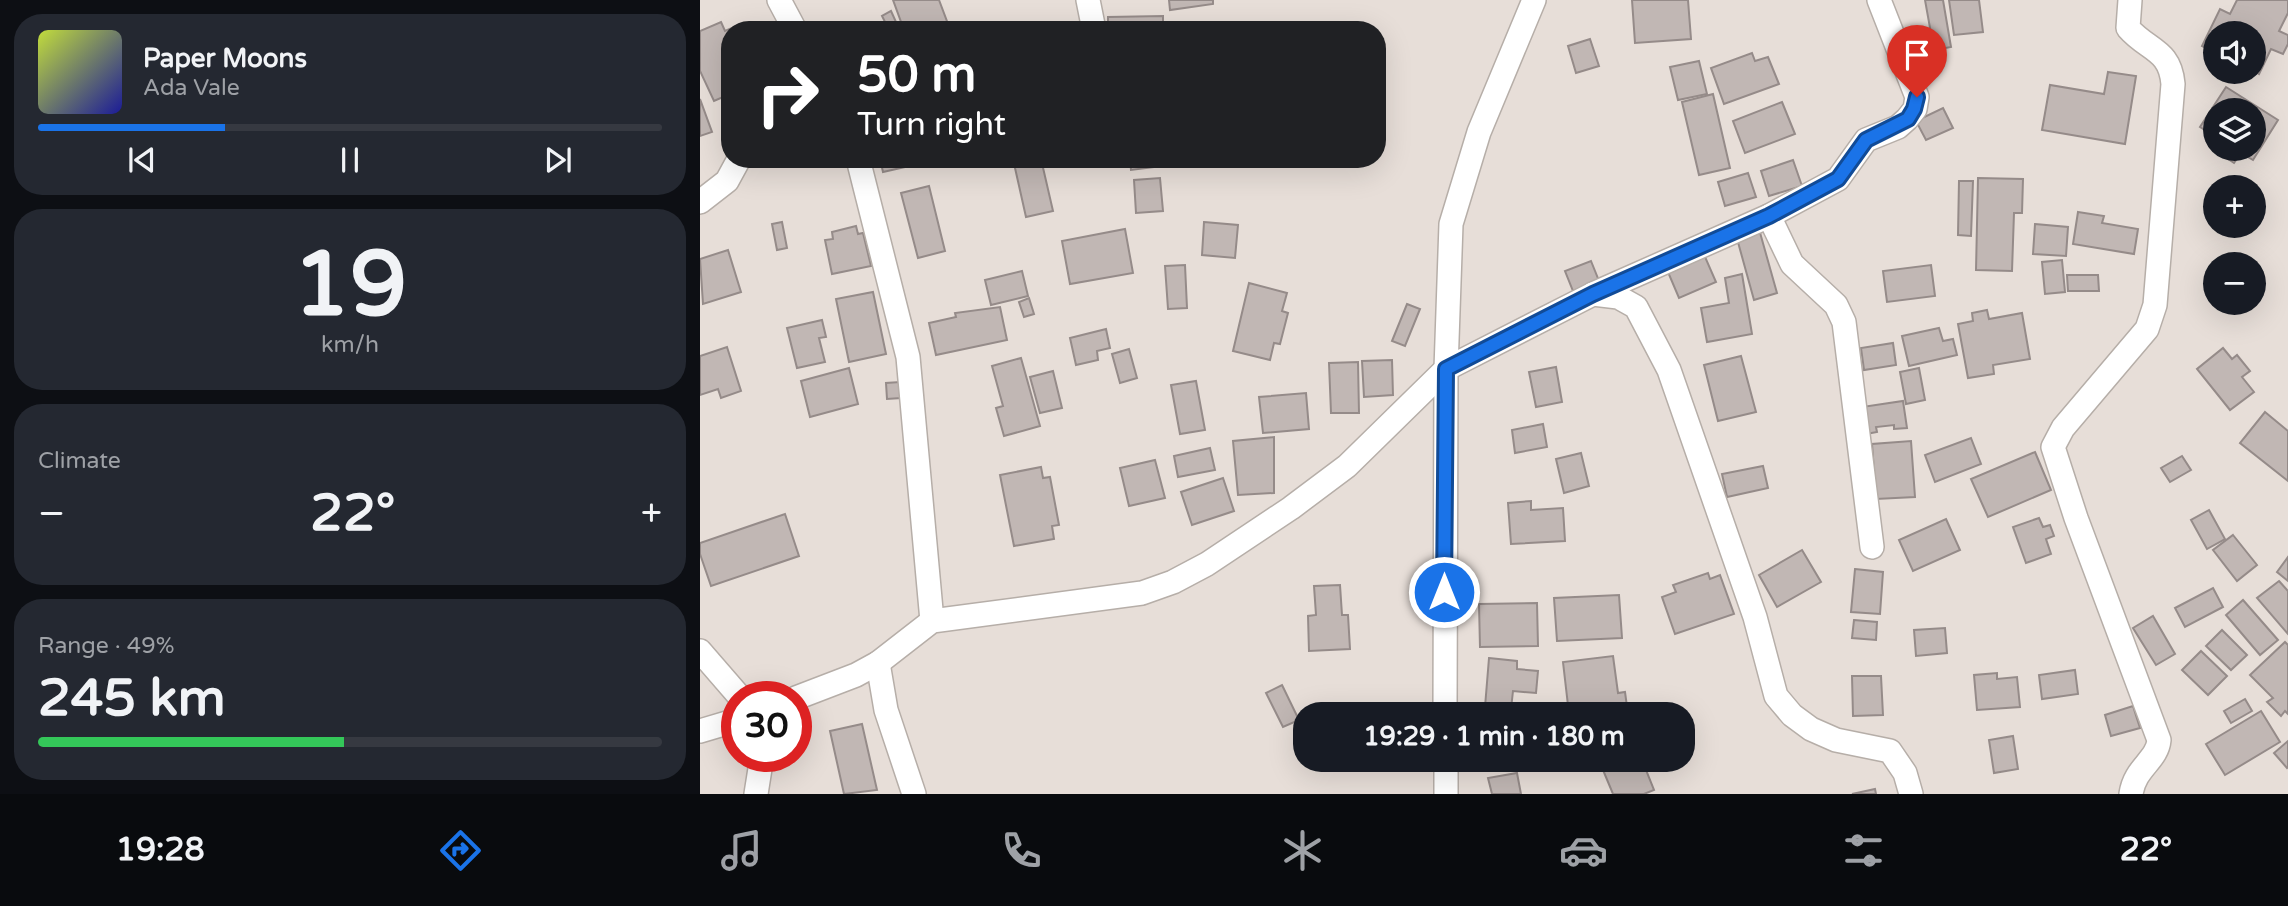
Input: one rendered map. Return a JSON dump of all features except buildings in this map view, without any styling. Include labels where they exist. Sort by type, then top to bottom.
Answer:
[{"type":"street","points":[[779,0],[791,21]]},
{"type":"street","points":[[1088,0],[1092,21]]},
{"type":"street","points":[[1445,702],[1446,369],[1451,224],[1462,180],[1534,0]]},
{"type":"street","points":[[812,693],[878,663],[932,621],[1142,593],[1173,582],[1207,564],[1260,529],[1348,466],[1446,369],[1593,294],[1769,216],[1838,179],[1866,140],[1898,127],[1914,109],[1917,97],[1880,0]]},
{"type":"street","points":[[2130,0],[2128,28],[2138,40],[2164,55],[2171,68],[2173,84],[2155,305],[2147,329],[2063,428],[2053,447],[2076,518],[2159,740],[2157,749],[2134,777],[2131,794]]},
{"type":"street","points":[[700,202],[727,180],[734,168]]},
{"type":"street","points":[[860,168],[908,357],[932,621]]},
{"type":"street","points":[[1769,216],[1793,264],[1836,305],[1844,322],[1872,547]]},
{"type":"street","points":[[1593,294],[1618,297],[1636,307],[1670,370],[1755,617],[1776,696],[1792,715],[1811,729],[1836,740],[1890,751],[1905,773],[1911,794]]},
{"type":"street","points":[[700,650],[726,681]]},
{"type":"street","points":[[878,663],[886,710],[914,794]]},
{"type":"street","points":[[700,732],[721,725]]},
{"type":"street","points":[[756,794],[759,772]]},
{"type":"street","points":[[1446,772],[1446,794]]},
{"type":"route","points":[[1444,592],[1446,369],[1593,294],[1769,216],[1838,179],[1850,166],[1866,140],[1898,127],[1908,119],[1917,97]]}]
